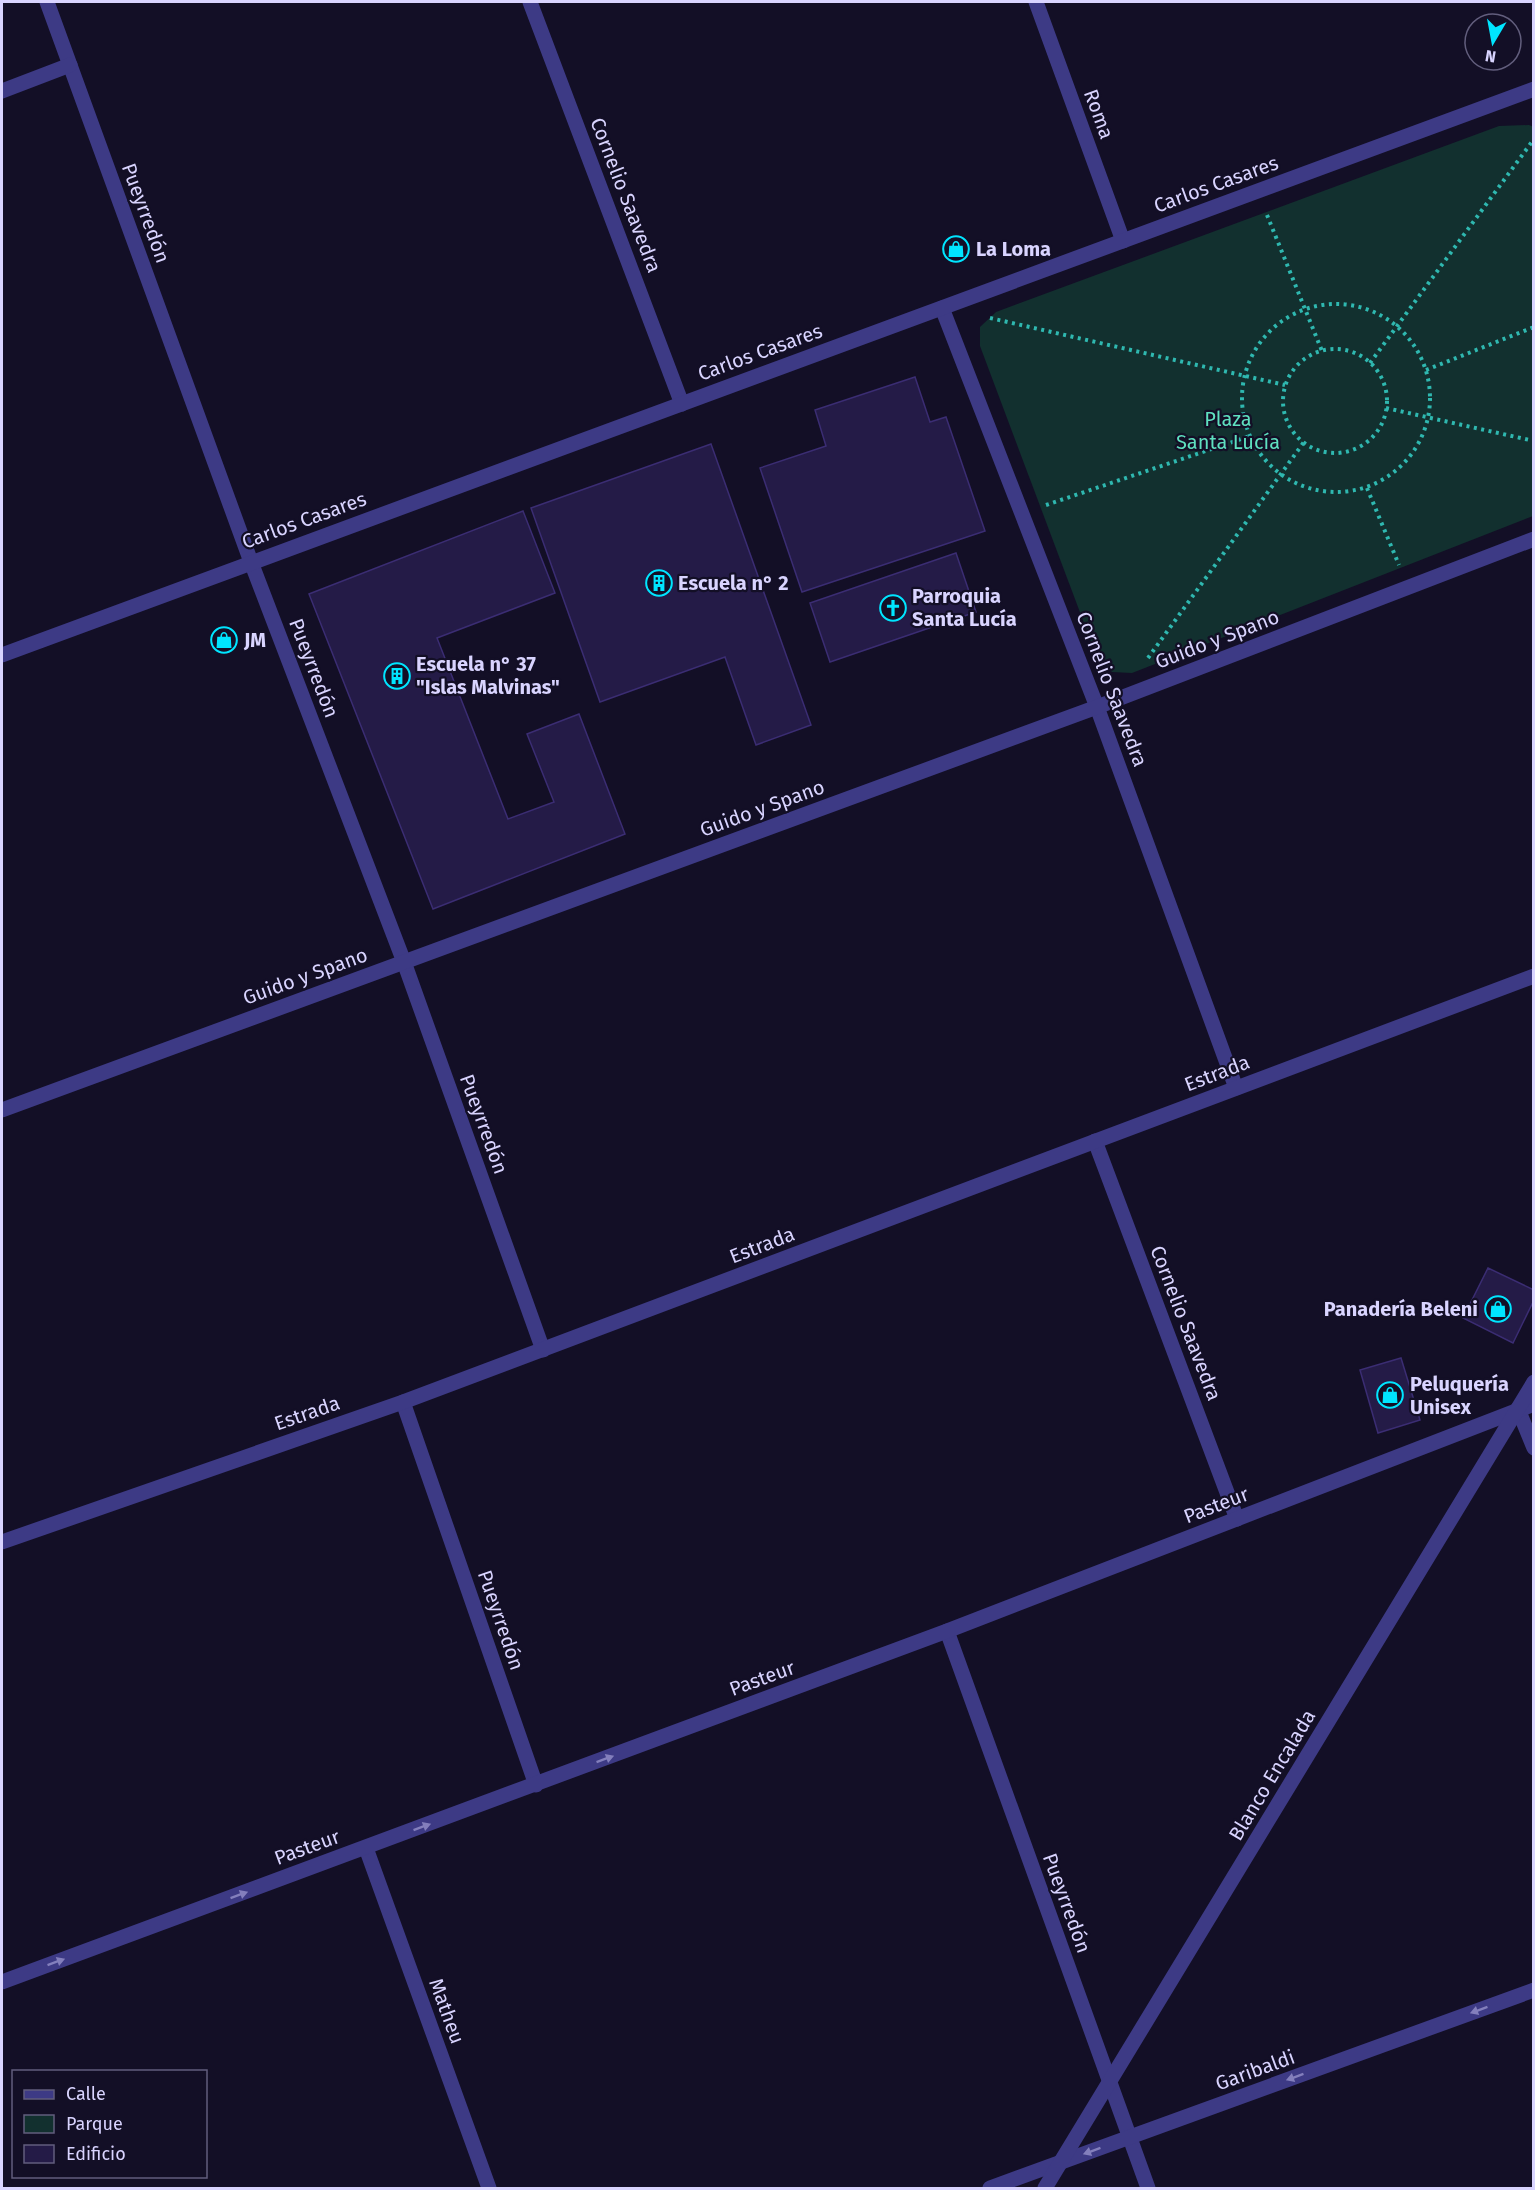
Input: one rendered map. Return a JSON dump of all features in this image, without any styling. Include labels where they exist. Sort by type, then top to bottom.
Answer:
[{"type":"street","name":"Pueyrredón","points":[[47,2],[251,562],[404,962],[543,1350]]},
{"type":"street","name":"Cornelio Saavedra","points":[[530,2],[682,404]]},
{"type":"street","name":"Roma","points":[[1035,2],[1123,241]]},
{"type":"street","points":[[2,91],[70,65]]},
{"type":"street","name":"Carlos Casares","points":[[2,655],[1533,89]]},
{"type":"street","name":"Cornelio Saavedra","points":[[942,308],[1097,707],[1236,1088]]},
{"type":"street","name":"Guido y Spano","points":[[2,1110],[1097,707],[1533,539]]},
{"type":"street","name":"Estrada","points":[[2,1542],[403,1402],[1533,976]]},
{"type":"street","name":"Cornelio Saavedra","points":[[1095,1141],[1237,1519]]},
{"type":"street","name":"Blanco Encalada","points":[[1045,2188],[1533,1382]]},
{"type":"street","name":"Pueyrredón","points":[[403,1402],[536,1785]]},
{"type":"street","name":"Pasteur","points":[[2,1982],[947,1631],[1533,1404]]},
{"type":"street","points":[[1518,1409],[1533,1448]]},
{"type":"street","name":"Pueyrredón","points":[[947,1631],[1148,2188]]},
{"type":"street","name":"Matheu","points":[[366,1848],[489,2188]]},
{"type":"street","name":"Garibaldi","points":[[990,2188],[1533,1990]]},
{"type":"path","points":[[1370,363],[1533,139]]},
{"type":"path","points":[[1257,191],[1322,351]]},
{"type":"path","points":[[1325,304],[1356,306],[1385,317],[1396,327],[1408,337],[1424,363],[1431,392],[1428,423],[1415,451],[1394,473],[1367,488],[1335,493],[1303,487],[1276,471],[1254,447],[1242,416],[1244,376],[1252,354],[1270,329],[1296,312],[1325,304]]},
{"type":"path","points":[[989,318],[1285,385]]},
{"type":"path","points":[[1426,370],[1533,327]]},
{"type":"path","points":[[1339,349],[1355,353],[1370,363],[1380,375],[1386,391],[1386,408],[1382,424],[1372,438],[1358,447],[1342,452],[1325,452],[1308,446],[1295,434],[1286,420],[1282,403],[1285,385],[1293,370],[1306,358],[1322,351],[1339,349]]},
{"type":"path","points":[[1386,408],[1533,441]]},
{"type":"path","points":[[1022,513],[1250,436]]},
{"type":"path","points":[[1146,662],[1304,442]]},
{"type":"path","points":[[1367,488],[1408,587]]},
{"type":"green space","name":"Plaza Santa Lucía","points":[[1529,125],[1534,127],[1533,516],[1132,673],[1112,672],[1096,655],[980,346],[980,327],[996,312],[1499,126]]},
{"type":"building","points":[[915,377],[930,422],[946,417],[985,531],[802,592],[760,468],[826,446],[815,410]]},
{"type":"building","name":"Escuela n° 2","points":[[711,444],[811,725],[756,745],[725,657],[600,702],[531,508]]},
{"type":"building","name":"Escuela n° 37 \"Islas Malvinas\"","points":[[523,511],[555,593],[437,638],[508,819],[554,802],[527,734],[579,714],[625,834],[433,909],[309,594]]},
{"type":"building","name":"Parroquia Santa Lucía","points":[[956,553],[976,612],[830,662],[810,603]]},
{"type":"building","name":"Panadería Beleni","points":[[1488,1268],[1534,1290],[1534,1300],[1513,1343],[1463,1318]]},
{"type":"building","name":"Peluquería Unisex","points":[[1401,1358],[1420,1420],[1378,1433],[1360,1370]]},
{"type":"place","name":"La Loma","points":[[956,249]]},
{"type":"place","name":"Escuela n° 2","points":[[659,583]]},
{"type":"place","name":"Parroquia Santa Lucía","points":[[893,608]]},
{"type":"place","name":"JM","points":[[224,640]]},
{"type":"place","name":"Escuela n° 37 \"Islas Malvinas\"","points":[[397,676]]},
{"type":"place","name":"Panadería Beleni","points":[[1498,1309]]},
{"type":"place","name":"Peluquería Unisex","points":[[1390,1395]]}]
